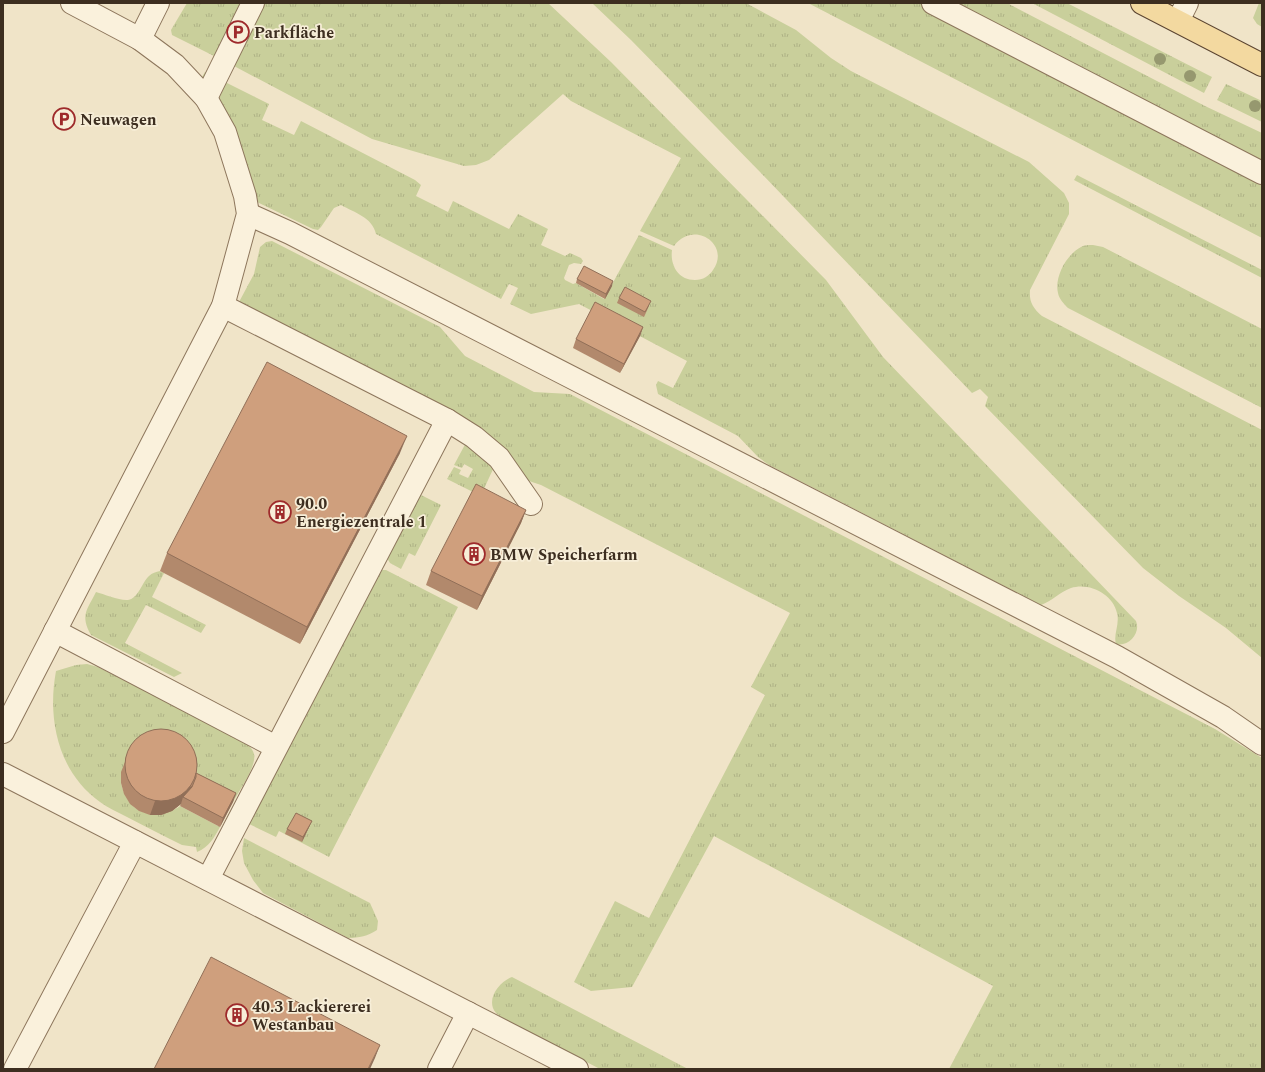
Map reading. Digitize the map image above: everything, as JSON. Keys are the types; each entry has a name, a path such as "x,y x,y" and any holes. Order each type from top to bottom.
{"main road":[{"path":"1142,3 1182,12 1262,65"}],"lane":[{"path":"3,732 223,306 248,214 245,196 225,132 206,98 176,65 147,16 72,3"},
{"path":"206,98 253,3"},
{"path":"933,3 1262,173"},
{"path":"248,214 290,232 1117,657 1223,717 1262,744"},
{"path":"223,306 447,420 474,437 499,458 531,504"},
{"path":"208,879 447,420"},
{"path":"55,631 276,747"},
{"path":"3,774 577,1069"},
{"path":"15,1069 134,842"},
{"path":"439,1069 468,1013"}],"green space":[{"path":"187,3 241,3 214,56 172,35 171,30"},
{"path":"264,3 548,3 611,62 826,280 883,357 1136,621 1137,630 1133,638 1125,643 1116,644 1115,637 1118,617 1115,606 1111,600 1099,591 1085,587 1071,588 1041,605 769,465 758,457 738,436 658,394 656,385 658,381 673,388 687,361 579,304 531,314 510,304 518,288 509,284 501,299 376,234 371,223 367,219 341,205 334,208 318,230 313,229 254,200 220,105 202,77 205,72 269,104 262,120 294,135 301,121 415,180 421,185 416,196 448,212 453,201 509,229 518,214 548,229 541,245 565,256 570,253 581,258 583,261 581,264 574,263 569,265 564,278 565,280 573,284 576,283 604,299 639,235 672,250 672,261 676,271 689,279 698,280 706,277 713,270 717,261 717,252 714,244 708,238 700,235 691,235 682,238 674,246 640,231 681,158 571,101 563,94 489,160 476,165 464,166 372,139 234,66"},
{"path":"592,3 746,3 796,30 831,58 851,71 1029,162 1064,193 1069,203 1069,214 1030,290 1031,301 1036,310 1042,316 1262,430 1262,658 1226,628 1179,596 1143,568 985,406 988,397 980,389 972,393 761,173 631,40"},
{"path":"808,3 1007,3 1205,106 1262,133 1262,238"},
{"path":"1032,3 1067,3 1212,77 1204,93"},
{"path":"1259,3 1262,3 1262,27 1257,24 1253,18"},
{"path":"1226,84 1262,101 1262,122 1217,100"},
{"path":"1077,175 1262,270 1262,278 1074,180"},
{"path":"272,241 440,327 465,356 534,392 570,394 1215,729 1262,758 1262,1069 949,1069 993,986 714,836 632,987 591,991 574,982 615,901 649,918 765,695 751,687 790,613 541,485 529,481 504,451 239,302 254,274 260,247 266,242"},
{"path":"1093,245 1103,247 1262,329 1262,408 1068,308 1063,303 1058,293 1057,287 1060,273 1067,260 1076,250 1084,246"},
{"path":"468,439 495,465 482,493 473,492 447,479 454,467 461,470 459,474 468,478 473,469 464,464 462,468 454,465"},
{"path":"419,494 441,505 415,556 409,553 401,569 390,563 387,558"},
{"path":"382,570 386,570 458,607 329,857 279,831 276,837 249,824"},
{"path":"160,571 164,573 152,597 206,625 201,633 146,605 125,643 182,673 174,677 91,635 85,617 96,592 125,600 132,599 138,593 149,576"},
{"path":"87,664 98,667 242,740 252,749 254,754 253,765 233,802 121,783 129,802 139,810 144,812 159,813 170,811 180,806 220,827 211,842 205,848 197,852 196,847 182,845 106,806 86,790 74,776 65,760 55,726 53,708 56,671 76,665"},
{"path":"244,838 370,903 378,921 377,930 370,934 356,938 348,938 263,893 253,880 244,863 242,851"},
{"path":"512,977 688,1069 600,1069 503,1019 493,1008 493,997 498,987 507,979"}],"building":[{"path":"584,266 613,281 606,294 577,279"},
{"path":"625,287 651,301 645,312 619,298"},
{"path":"595,302 643,327 624,364 576,339"},
{"name":"90.0 Energiezentrale 1","path":"267,362 407,436 307,627 167,553"},
{"name":"BMW Speicherfarm","path":"476,484 526,510 482,596 431,571"},
{"path":"161,729 181,735 191,745 197,765 191,785 181,795 161,801 141,795 131,785 125,765 131,745 141,735"},
{"path":"196,773 236,793 223,818 183,797 192,787"},
{"path":"296,813 312,821 303,837 287,829"},
{"name":"40.3 Lackiererei Westanbau","path":"211,957 380,1045 368,1069 154,1069"}],"place":[{"name":"Parkfläche","path":"238,32"},
{"name":"Neuwagen","path":"64,119"},
{"name":"90.0 Energiezentrale 1","path":"280,512"},
{"name":"BMW Speicherfarm","path":"474,554"},
{"name":"40.3 Lackiererei Westanbau","path":"237,1015"}]}
